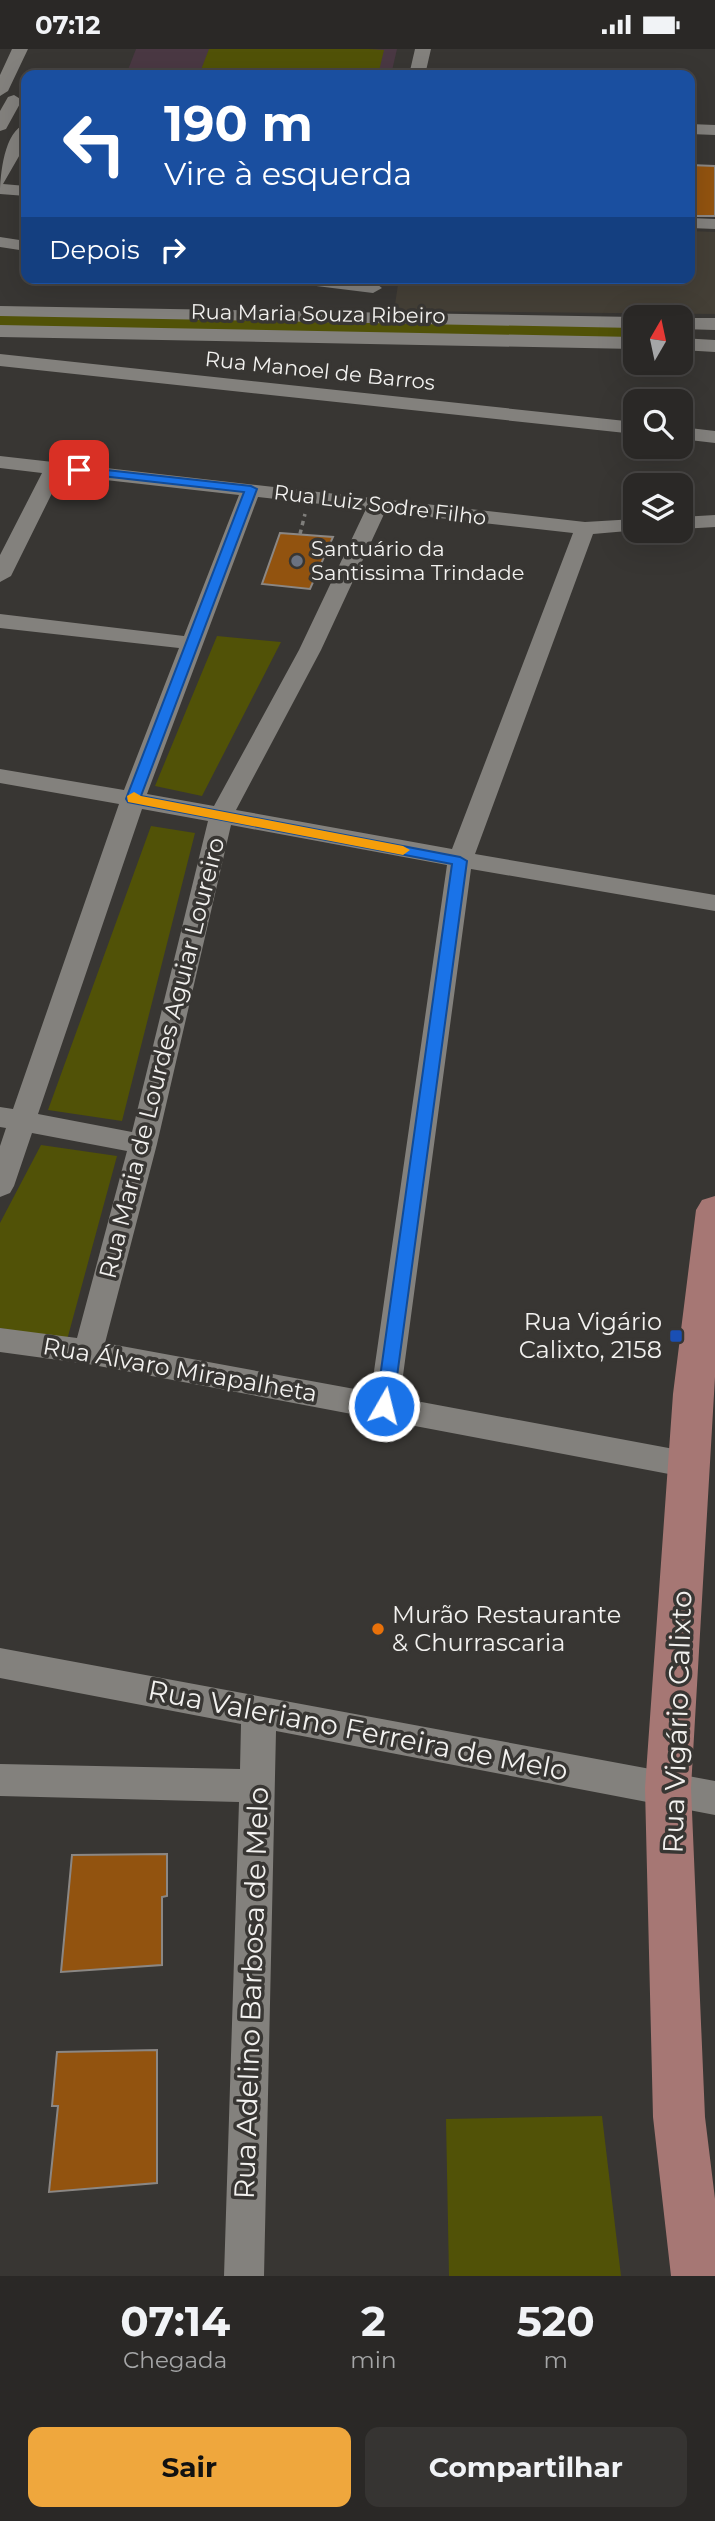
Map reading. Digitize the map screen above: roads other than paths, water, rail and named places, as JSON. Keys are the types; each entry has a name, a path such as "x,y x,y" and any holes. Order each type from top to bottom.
{"main road":[{"name":"Rua Vigário Calixto","path":"698,2276 679,2117 668,1788 690,1465 704,1396 715,1210"}],"street":[{"path":"6,107 20,49"},
{"path":"418,70 423,49"},
{"path":"695,129 715,130"},
{"path":"0,180 21,139"},
{"path":"695,144 715,145"},
{"path":"0,189 21,191"},
{"path":"695,223 715,224"},
{"path":"0,242 21,245"},
{"path":"373,318 375,284"},
{"name":"Rua Maria Souza Ribeiro","path":"0,311 623,323"},
{"path":"693,324 715,324"},
{"name":"Rua Maria Souza Ribeiro","path":"0,331 623,344"},
{"path":"693,345 715,346"},
{"name":"Rua Manoel de Barros","path":"0,360 623,427"},
{"path":"693,434 715,437"},
{"name":"Rua Luiz Sodre Filho","path":"0,463 585,528 623,526"},
{"path":"0,576 54,468"},
{"path":"0,1186 11,1119 251,489"},
{"name":"Rua Maria de Lourdes Aguiar Loureiro","path":"88,1352 143,1144 222,814 310,650 378,505"},
{"path":"693,522 715,521"},
{"path":"384,1406 460,861 585,528"},
{"path":"0,621 192,643"},
{"path":"0,776 222,814 460,861 715,903"},
{"path":"11,1119 143,1144"},
{"name":"Rua Álvaro Mirapalheta","path":"0,1341 88,1352 690,1465"},
{"name":"Rua Valeriano Ferreira de Melo","path":"0,1663 715,1798"},
{"name":"Rua Adelino Barbosa de Melo","path":"244,2276 259,1711"},
{"path":"0,1780 257,1786"}],"place":[{"name":"Santuário da Santissima Trindade","path":"297,561"},
{"name":"Rua Vigário Calixto, 2158","path":"676,1336"},
{"name":"Murão Restaurante & Churrascaria","path":"378,1629"}]}
